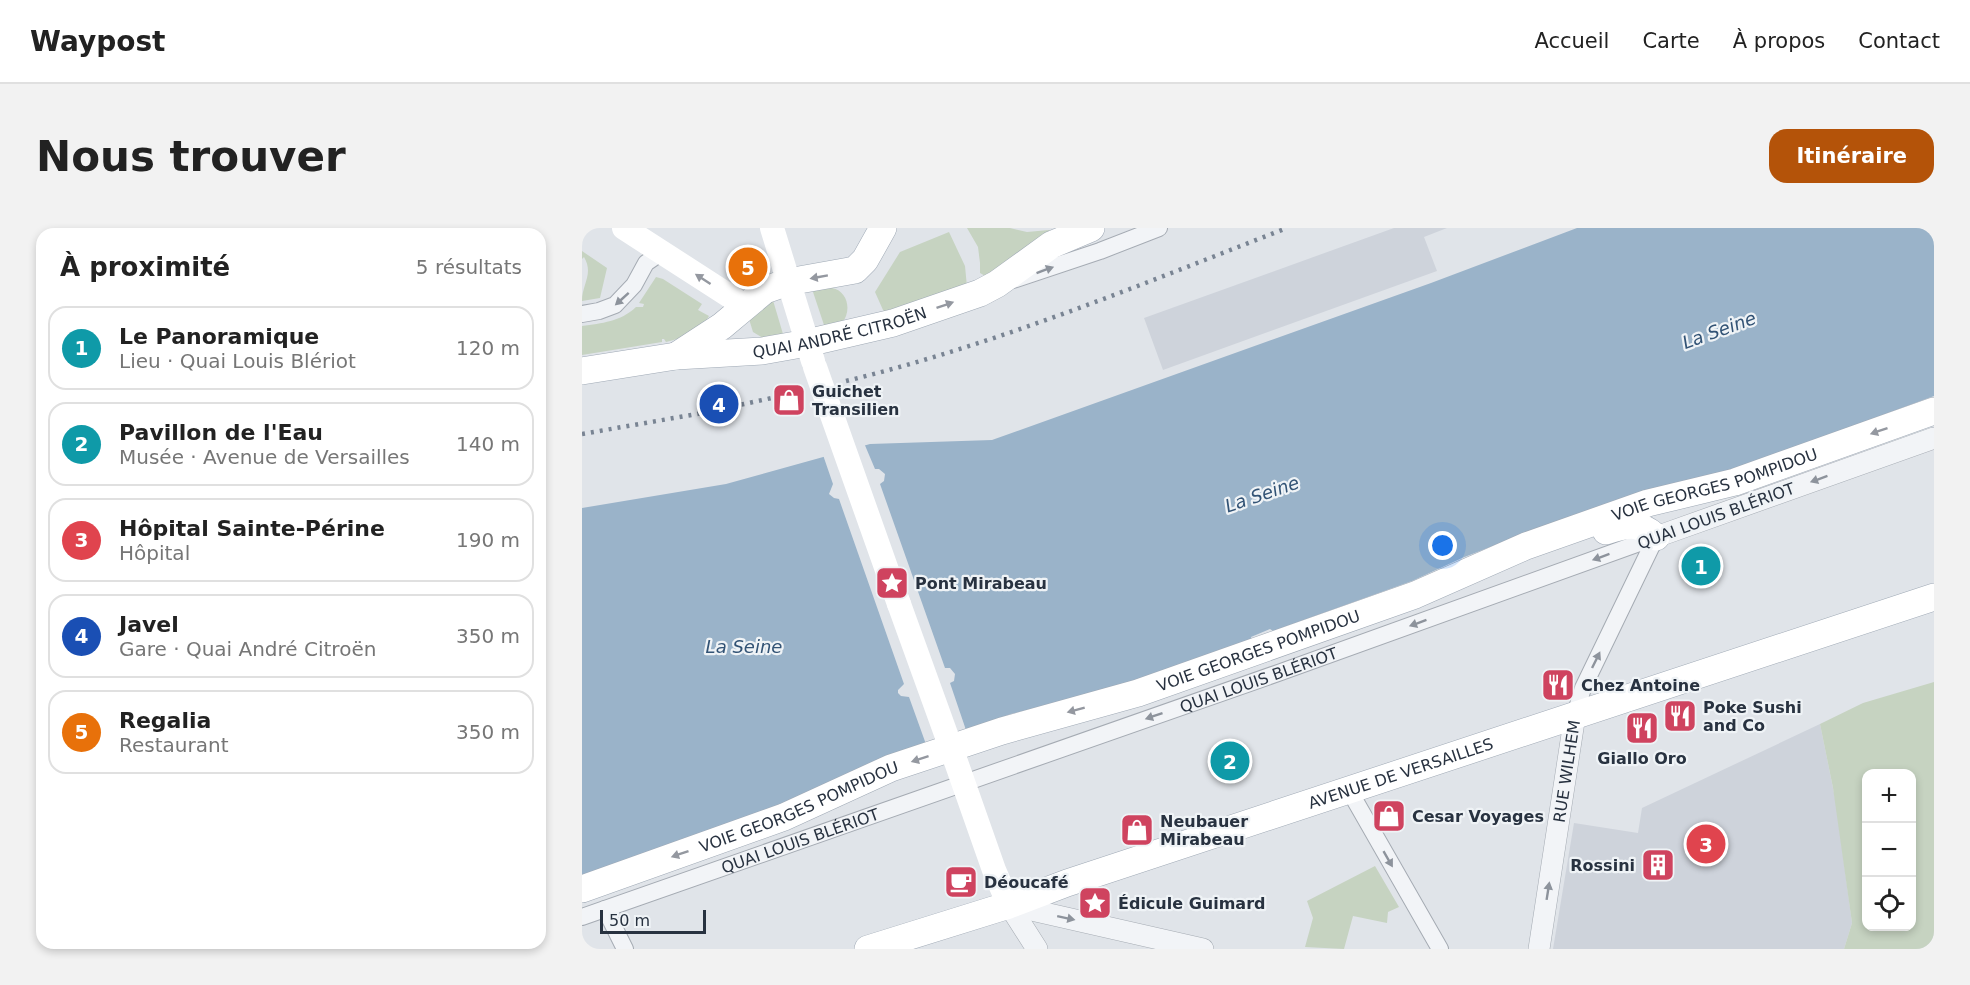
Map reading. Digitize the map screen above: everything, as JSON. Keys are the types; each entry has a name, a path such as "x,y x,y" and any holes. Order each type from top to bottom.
{"main road":[{"path":"772,228 811,355 1009,905"},
{"name":"QUAI ANDRÉ CITROËN","path":"676,356 722,326 765,290 788,282 855,270 862,263 883,228"},
{"name":"QUAI ANDRÉ CITROËN","path":"582,371 676,356 762,351 811,355 980,293 997,285 1051,245 1091,228"},
{"path":"635,231 654,257 745,306 743,317 748,338 762,351"},
{"name":"VOIE GEORGES POMPIDOU","path":"582,888 784,817 891,768 1002,731 1138,693 1415,595 1526,546 1648,503 1735,482 1934,411"},
{"path":"1448,580 1492,571 1634,524 1646,528 1656,537"},
{"name":"AVENUE DE VERSAILLES","path":"868,949 1009,905 1058,886 1934,597"}],"street":[{"name":"QUAI ANDRÉ CITROËN","path":"997,285 1031,276 1159,228"},
{"path":"582,314 607,309 621,300 654,257"},
{"name":"QUAI LOUIS BLÉRIOT","path":"582,917 964,784 1934,438"},
{"name":"RUE WILHEM","path":"1539,949 1575,715 1583,688 1656,537"},
{"path":"1349,790 1440,949"},
{"path":"1009,905 1037,949"},
{"path":"1009,905 1203,949"},
{"path":"605,909 625,949"}],"shaded area":[{"path":"1394,228 1447,228 1424,237 1437,271 1163,370 1144,318"},
{"path":"1820,724 1836,803 1852,923 1844,949 1553,949 1574,823 1638,833 1642,808"}],"green space":[{"path":"967,228 1010,228 1027,232 1049,230 1050,235 987,277 980,273 978,247"},
{"path":"949,232 965,266 967,287 889,315 883,310 875,292 900,252"},
{"path":"582,251 607,268 600,298 582,301 588,269 584,257 582,259"},
{"path":"656,277 663,279 702,304 698,310 709,316 705,322 690,334 666,342 662,339 662,342 582,355 582,326 610,321 624,316 636,307 643,307 644,304 639,303"},
{"path":"832,288 845,297 847,313 842,323 825,328 813,292"},
{"path":"772,297 783,334 763,338 753,332 749,319"},
{"path":"1934,682 1934,949 1844,949 1852,923 1833,788 1820,724 1863,703"},
{"path":"1375,866 1399,907 1388,912 1387,923 1353,916 1344,949 1305,947 1313,918 1307,901"}],"water":[{"name":"La Seine","path":"1577,228 1934,228 1934,396 1739,468 1518,536 1412,581 1273,631 1270,629 1251,637 1252,640 1097,693 1011,714 905,752 810,795 582,876 582,508 726,484 870,444 992,440 1431,283"}],"pier":[{"name":"Pont Mirabeau","path":"864,443 875,469 885,474 884,481 880,484 945,668 950,668 955,674 954,681 950,683 967,733 927,747 909,697 898,693 904,684 839,499 829,494 833,484 823,455"}],"railway":[{"path":"846,381 959,349 1069,312 1287,228"},
{"path":"582,434 772,398"}],"place":[{"name":"Regalia","path":"748,267"},
{"name":"Guichet Transilien","path":"789,400"},
{"name":"Javel","path":"719,404"},
{"name":"Le Panoramique","path":"1701,566"},
{"name":"Pont Mirabeau","path":"892,583"},
{"name":"Chez Antoine","path":"1558,685"},
{"name":"Poke Sushi and Co","path":"1680,716"},
{"name":"Giallo Oro","path":"1642,728"},
{"name":"Pavillon de l'Eau","path":"1230,761"},
{"name":"Cesar Voyages","path":"1389,816"},
{"name":"Neubauer Mirabeau","path":"1137,830"},
{"name":"Hôpital Sainte-Périne","path":"1706,844"},
{"name":"Rossini","path":"1658,865"},
{"name":"Déoucafé","path":"961,882"},
{"name":"Édicule Guimard","path":"1095,903"}]}
